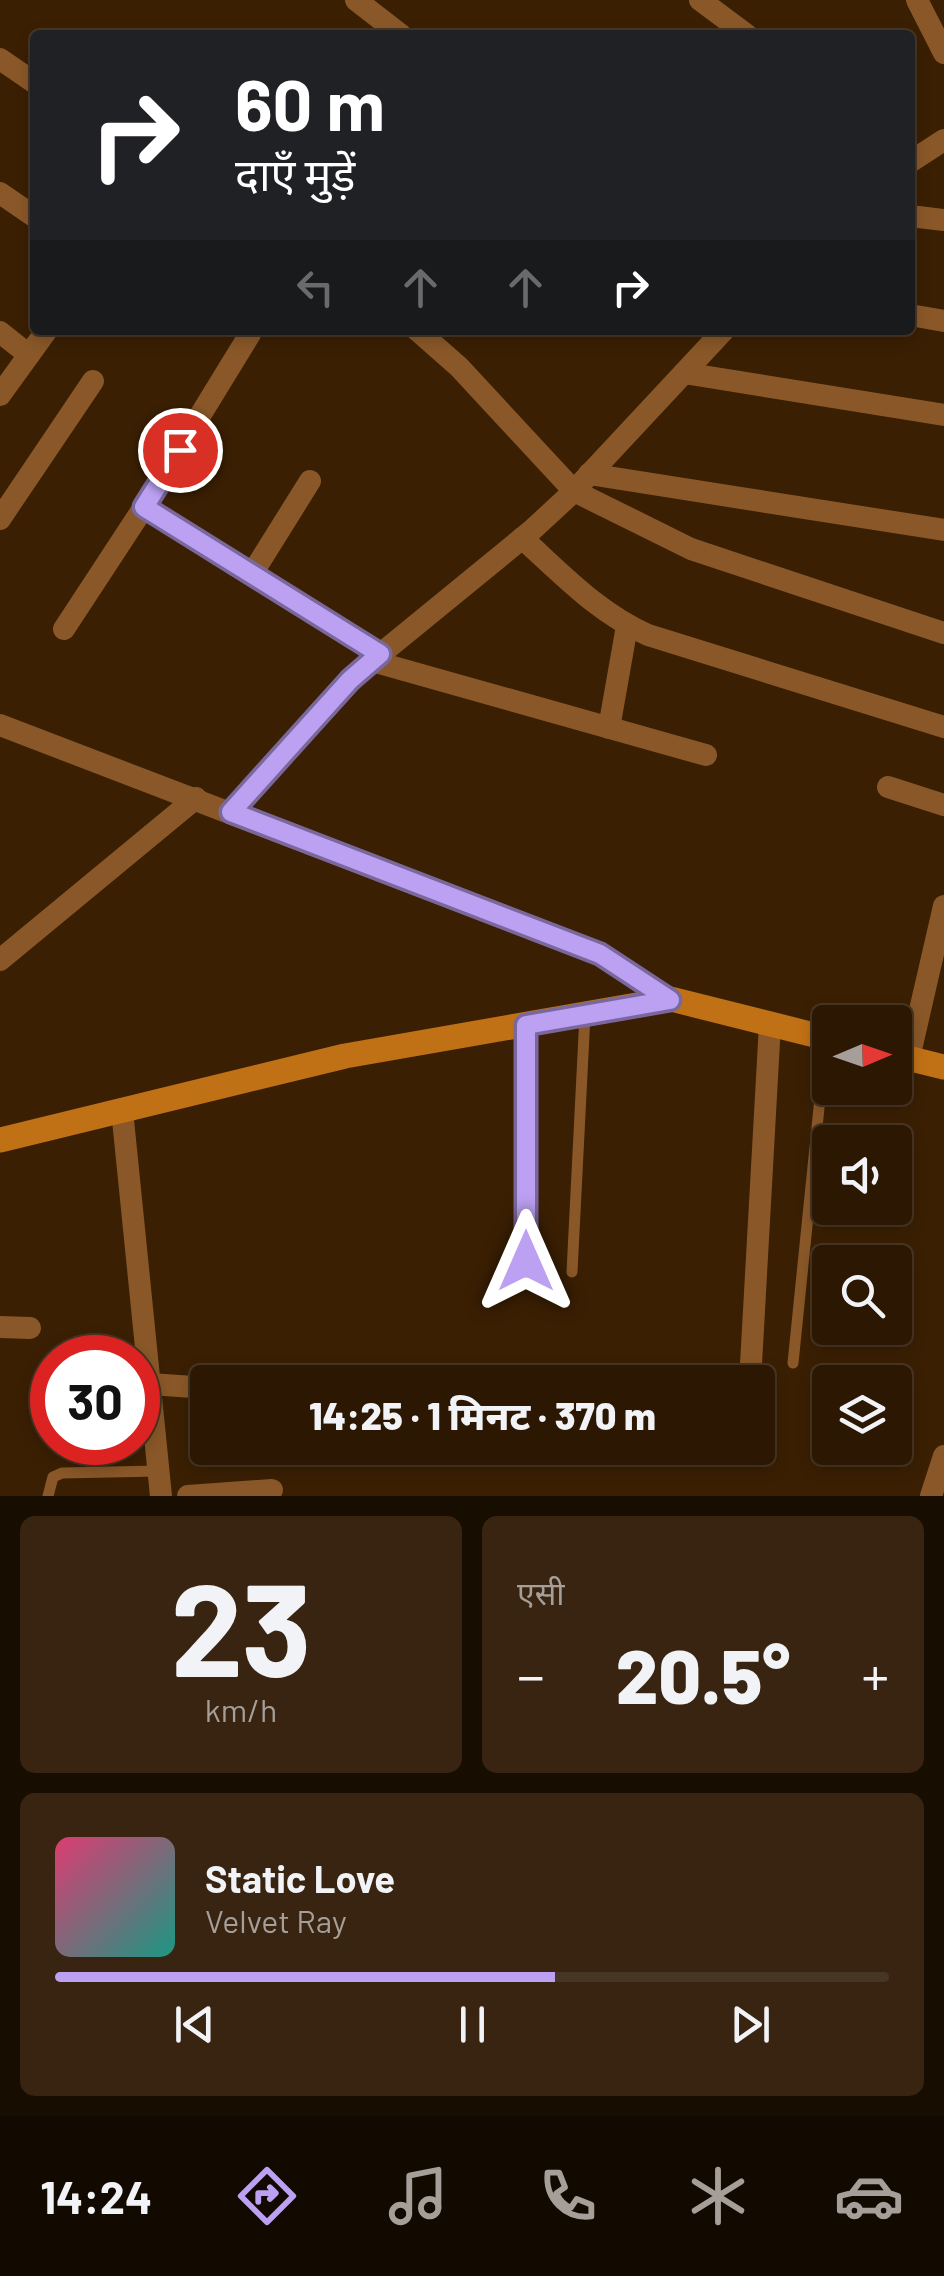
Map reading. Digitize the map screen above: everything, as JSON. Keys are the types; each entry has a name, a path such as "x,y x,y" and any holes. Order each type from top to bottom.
{"street":[{"path":"356,0 395,30"},
{"path":"700,0 741,30"},
{"path":"917,0 944,52"},
{"path":"0,59 30,80"},
{"path":"915,157 944,140"},
{"path":"0,193 30,214"},
{"path":"915,217 944,220"},
{"path":"915,316 944,321"},
{"path":"0,332 29,355"},
{"path":"0,396 43,335"},
{"path":"64,629 249,335"},
{"path":"423,335 581,482 690,548 944,633"},
{"path":"231,812 350,680 522,538 581,482 719,335"},
{"path":"684,373 944,416"},
{"path":"0,519 93,381"},
{"path":"252,574 310,481"},
{"path":"581,482 944,530"},
{"path":"144,507 376,658 706,755"},
{"path":"522,538 600,609 648,636 944,727"},
{"path":"610,728 627,626"},
{"path":"0,725 600,954 670,1000 812,1034"},
{"path":"888,787 944,805"},
{"path":"0,960 196,798"},
{"path":"912,1026 939,946 944,906"},
{"path":"0,1140 345,1056 670,1000"},
{"path":"751,1365 770,1024"},
{"path":"526,1025 526,1261"},
{"path":"912,1059 944,1067"},
{"path":"122,1110 145,1335"},
{"path":"0,1327 30,1328"},
{"path":"160,1385 190,1387"},
{"path":"931,1496 944,1456"},
{"path":"157,1465 161,1496"},
{"path":"188,1496 272,1490"}],"lane":[{"path":"572,1272 585,1014"},
{"path":"793,1364 821,1105"},
{"path":"48,1496 53,1476 62,1473 158,1471"}],"route":[{"path":"180,450 144,507 380,654 350,680 231,812 600,954 670,1000 526,1025 526,1261"}]}
